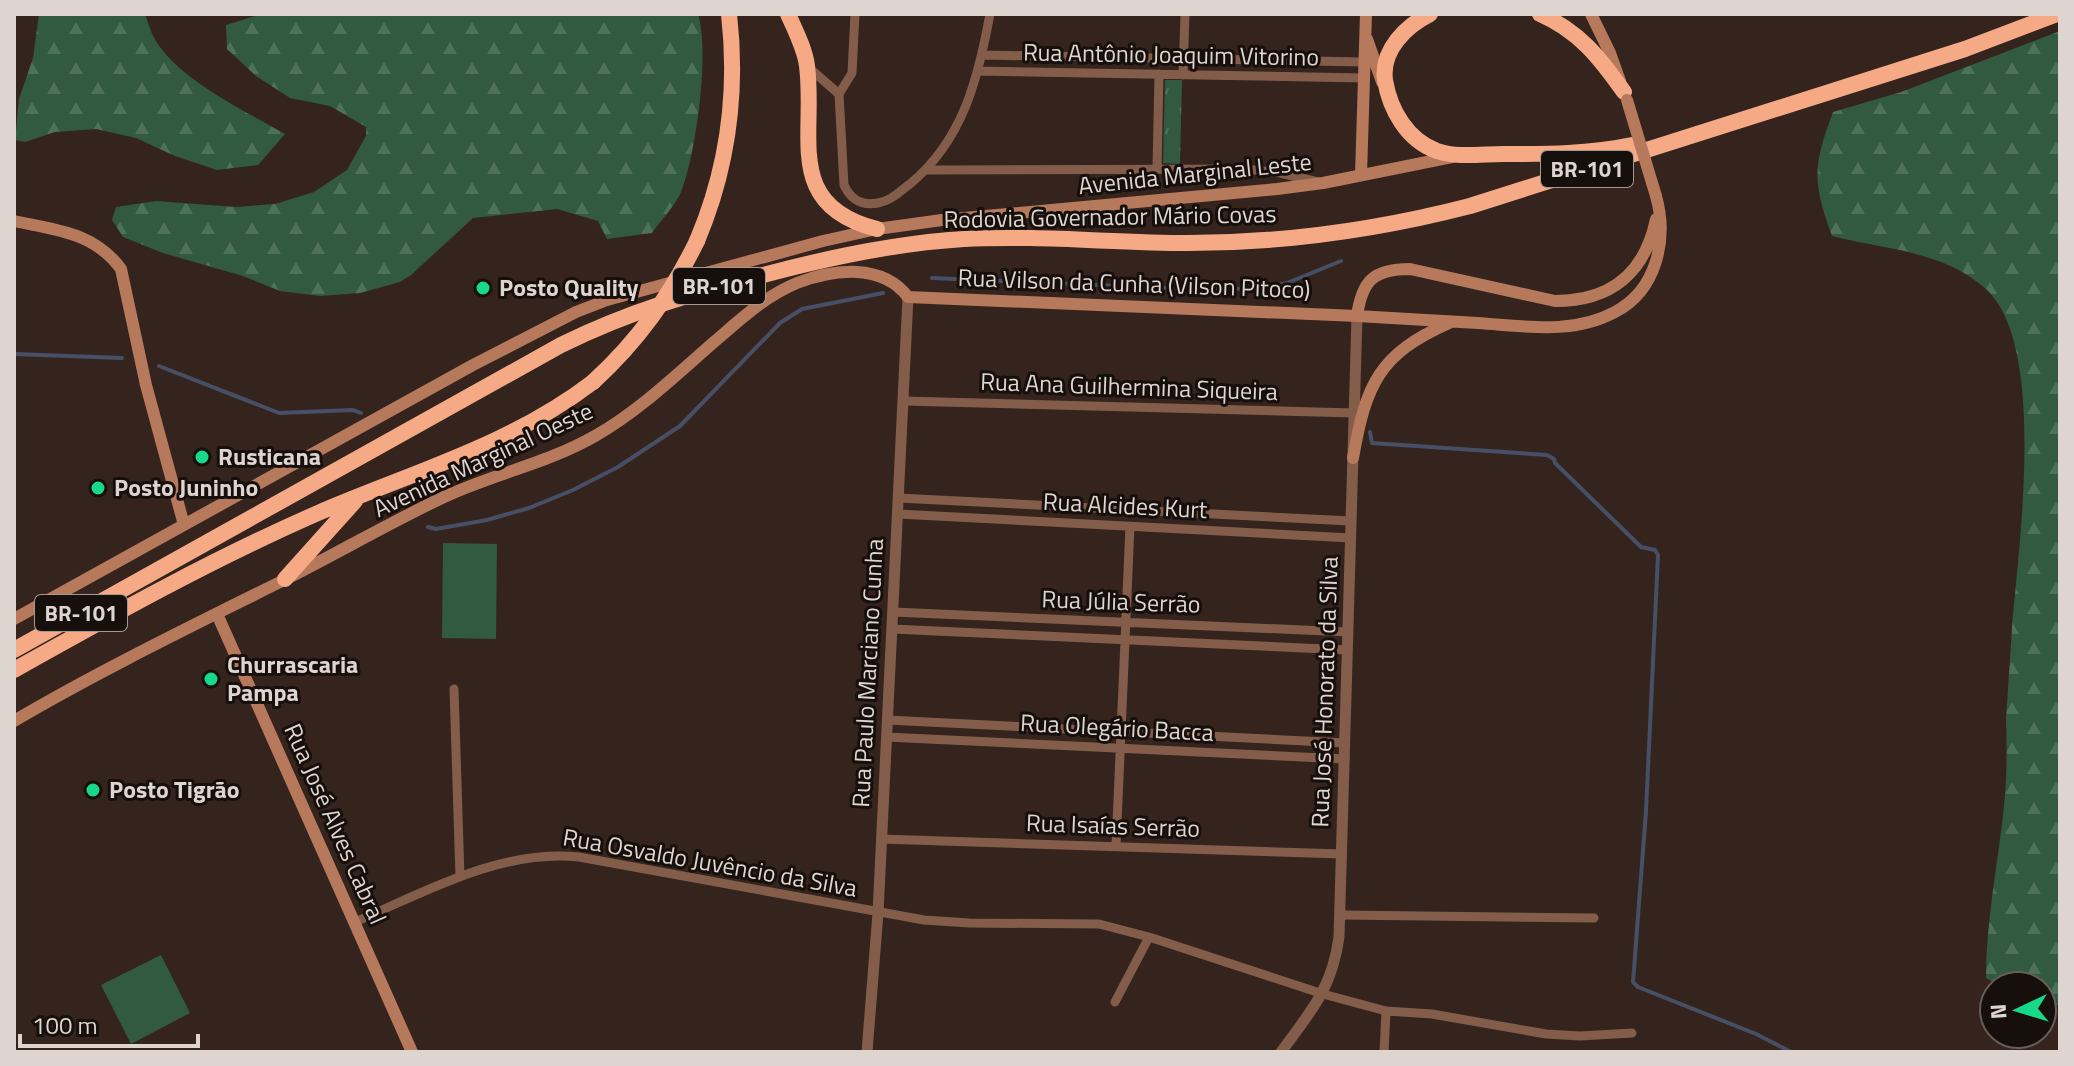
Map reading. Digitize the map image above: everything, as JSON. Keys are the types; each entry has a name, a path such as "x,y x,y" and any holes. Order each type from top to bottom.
{"highway":[{"name":"BR-101","path":"14,670 169,584 361,494 515,433 549,414 593,382 646,327 674,287 697,241 719,180 730,122 733,59 729,14"},
{"path":"788,14 807,66 808,162 816,185 825,201 840,213 861,225 877,229"},
{"path":"1430,14 1403,33 1392,48 1385,75 1389,101 1399,120 1415,138 1435,150 1462,156 1587,153 1704,132"},
{"path":"1540,14 1582,38 1600,58 1625,96"},
{"name":"Rodovia Governador Mário Covas","path":"14,650 561,345 614,319 672,299 796,266 869,251 952,241 1001,239 1190,243 1270,240 1360,230 1470,206 1965,49 2057,14"},
{"path":"285,579 361,494"}],"main road":[{"path":"1361,175 1366,14"},
{"name":"Rua Vilson da Cunha (Vilson Pitoco)","path":"908,297 1357,316 1558,328 1595,321 1617,312 1635,297 1650,277 1659,253 1661,233 1657,200 1625,96 1610,53 1591,14"},
{"path":"1365,32 1389,101"},
{"name":"Avenida Marginal Leste","path":"14,619 473,365 576,312 667,282 877,229 942,220 1232,195 1323,183 1462,156"},
{"path":"1357,316 1363,289 1370,280 1395,269 1410,269 1555,301 1594,296 1611,289 1630,275 1642,257 1651,240 1657,200"},
{"path":"14,221 83,237 111,256 121,269 146,385 184,525"},
{"name":"Avenida Marginal Oeste","path":"14,721 176,633 442,498 595,436 659,390 749,312 781,290 802,281 867,271 885,276 900,285 908,297"},
{"path":"1353,458 1359,412 1392,356 1420,336 1453,322"},
{"name":"Rua José Alves Cabral","path":"217,614 412,1052"}],"street":[{"path":"855,14 852,73 839,94 843,173 849,194 858,203 887,201 926,170 955,131 978,71 990,14"},
{"path":"1183,75 1185,14"},
{"name":"Rua Antônio Joaquim Vitorino","path":"982,55 1364,62"},
{"path":"807,66 839,94"},
{"name":"Rua Antônio Joaquim Vitorino","path":"978,71 1364,78"},
{"path":"1157,169 1159,74"},
{"path":"926,170 1246,169 1323,183"},
{"name":"Rua Paulo Marciano Cunha","path":"867,1052 878,913 908,297"},
{"path":"1357,316 1355,390 1359,412"},
{"name":"Rua Ana Guilhermina Siqueira","path":"903,401 1359,412"},
{"name":"Rua José Honorato da Silva","path":"1281,1052 1323,994 1334,969 1341,915 1353,458"},
{"name":"Rua Alcides Kurt","path":"898,498 1351,521"},
{"path":"1116,846 1126,622 1125,526 1121,509"},
{"name":"Rua Alcides Kurt","path":"898,514 1351,538"},
{"name":"Rua Júlia Serrão","path":"893,612 1348,632"},
{"path":"1228,626 1228,644"},
{"name":"Rua Júlia Serrão","path":"892,629 1348,650"},
{"path":"454,689 460,877"},
{"name":"Rua Olegário Bacca","path":"887,720 1345,743"},
{"name":"Rua Olegário Bacca","path":"886,737 1345,759"},
{"name":"Rua Isaías Serrão","path":"881,839 1342,854"},
{"name":"Rua Osvaldo Juvêncio da Silva","path":"355,922 460,877 525,857 554,854 595,859 878,913 969,923 1099,924 1386,1011 1432,1014 1546,1034 1632,1033"},
{"path":"1341,915 1594,918"},
{"path":"1115,1002 1149,937"},
{"path":"1384,1052 1386,1011"}],"green space":[{"path":"39,14 145,14 154,38 179,67 213,93 285,134 258,165 217,170 175,156 136,138 96,129 55,132 25,142 15,140 19,99 33,58"},
{"path":"262,14 698,14 703,52 700,103 692,154 681,192 652,233 607,239 598,221 557,209 473,218 411,275 400,282 360,293 320,296 280,291 123,237 112,220 116,207 156,201 236,207 275,204 314,192 347,170 366,136 366,127 330,106 290,98 256,76 227,49 226,25"},
{"path":"2060,31 2060,1006 2058,970 1986,970 1990,913 2005,795 2006,719 2023,501 2023,400 2017,355 2005,317 1986,289 1951,266 1932,259 1832,236 1818,187 1819,160 1833,112 1901,92"},
{"path":"1165,80 1182,80 1180,164 1163,163"},
{"path":"443,543 497,544 496,639 442,638"},
{"path":"161,955 190,1013 131,1044 101,985"}],"waterway":[{"path":"932,278 1260,289 1287,283 1341,261"},
{"path":"428,527 436,529 487,520 529,508 618,467 680,426 780,323 802,309 883,293"},
{"path":"14,354 122,358"},
{"path":"159,366 279,413 353,410 361,413"},
{"path":"1370,432 1372,443 1547,455 1641,547 1655,550 1658,555 1646,811 1633,982 1638,987 1756,1034 1791,1052"}],"place":[{"name":"Posto Quality","path":"483,288"},
{"name":"Rusticana","path":"202,457"},
{"name":"Posto Juninho","path":"98,488"},
{"name":"Churrascaria Pampa","path":"211,679"},
{"name":"Posto Tigrão","path":"93,790"}]}
